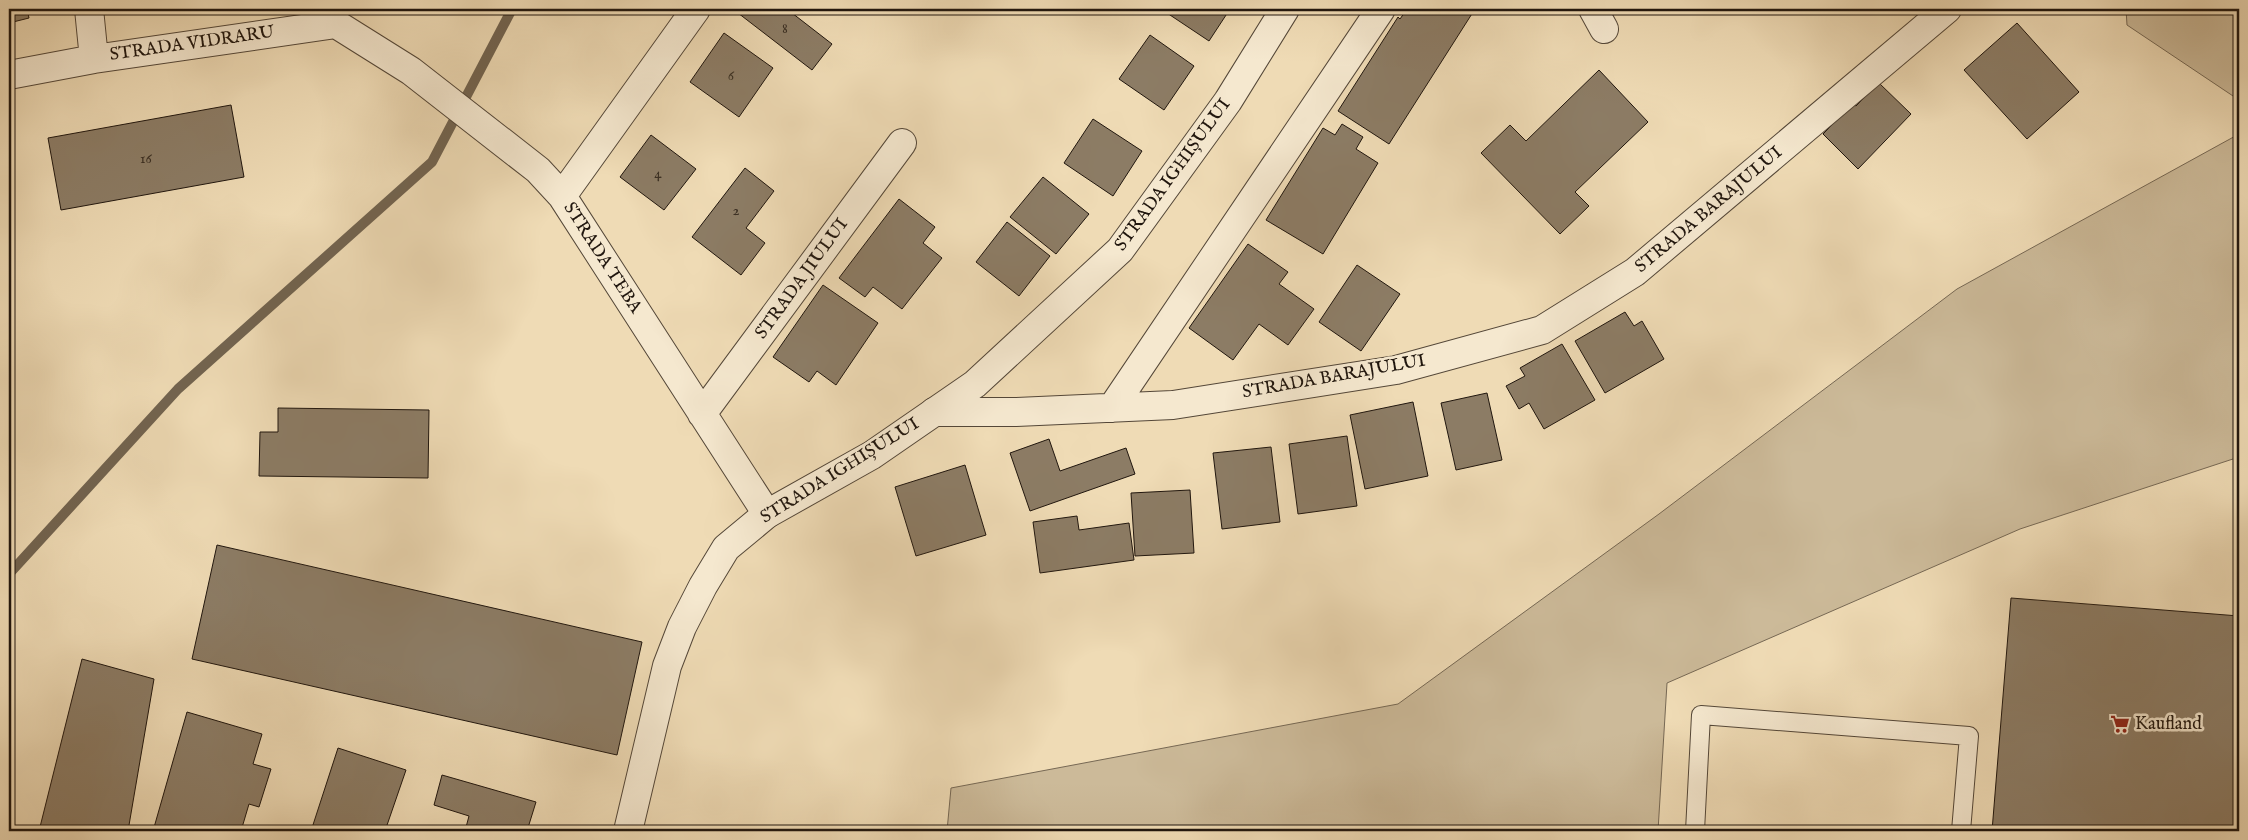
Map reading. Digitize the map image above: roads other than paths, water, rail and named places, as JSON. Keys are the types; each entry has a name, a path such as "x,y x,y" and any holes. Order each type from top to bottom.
{"street":[{"path":"89,9 94,59"},
{"name":"STRADA TEBA","path":"696,9 562,196 767,514"},
{"name":"STRADA IGHIȘULUI","path":"628,831 667,666 682,627 703,586 726,548 767,514 872,455 975,384 1120,250 1228,101 1285,9"},
{"path":"1112,408 1381,9"},
{"name":"STRADA BARAJULUI","path":"934,412 1016,412 1173,404 1396,370 1542,330 1635,272 1947,9"},
{"name":"STRADA VIDRARU","path":"9,75 326,16 411,71 538,170 562,196"},
{"name":"STRADA JIULUI","path":"702,414 902,144"}],"lane":[{"path":"1695,831 1701,715 1969,736 1961,831"}],"waterway":[{"path":"9,574 178,389 432,162 512,9"}],"place":[{"name":"Kaufland","path":"2120,724"}]}
